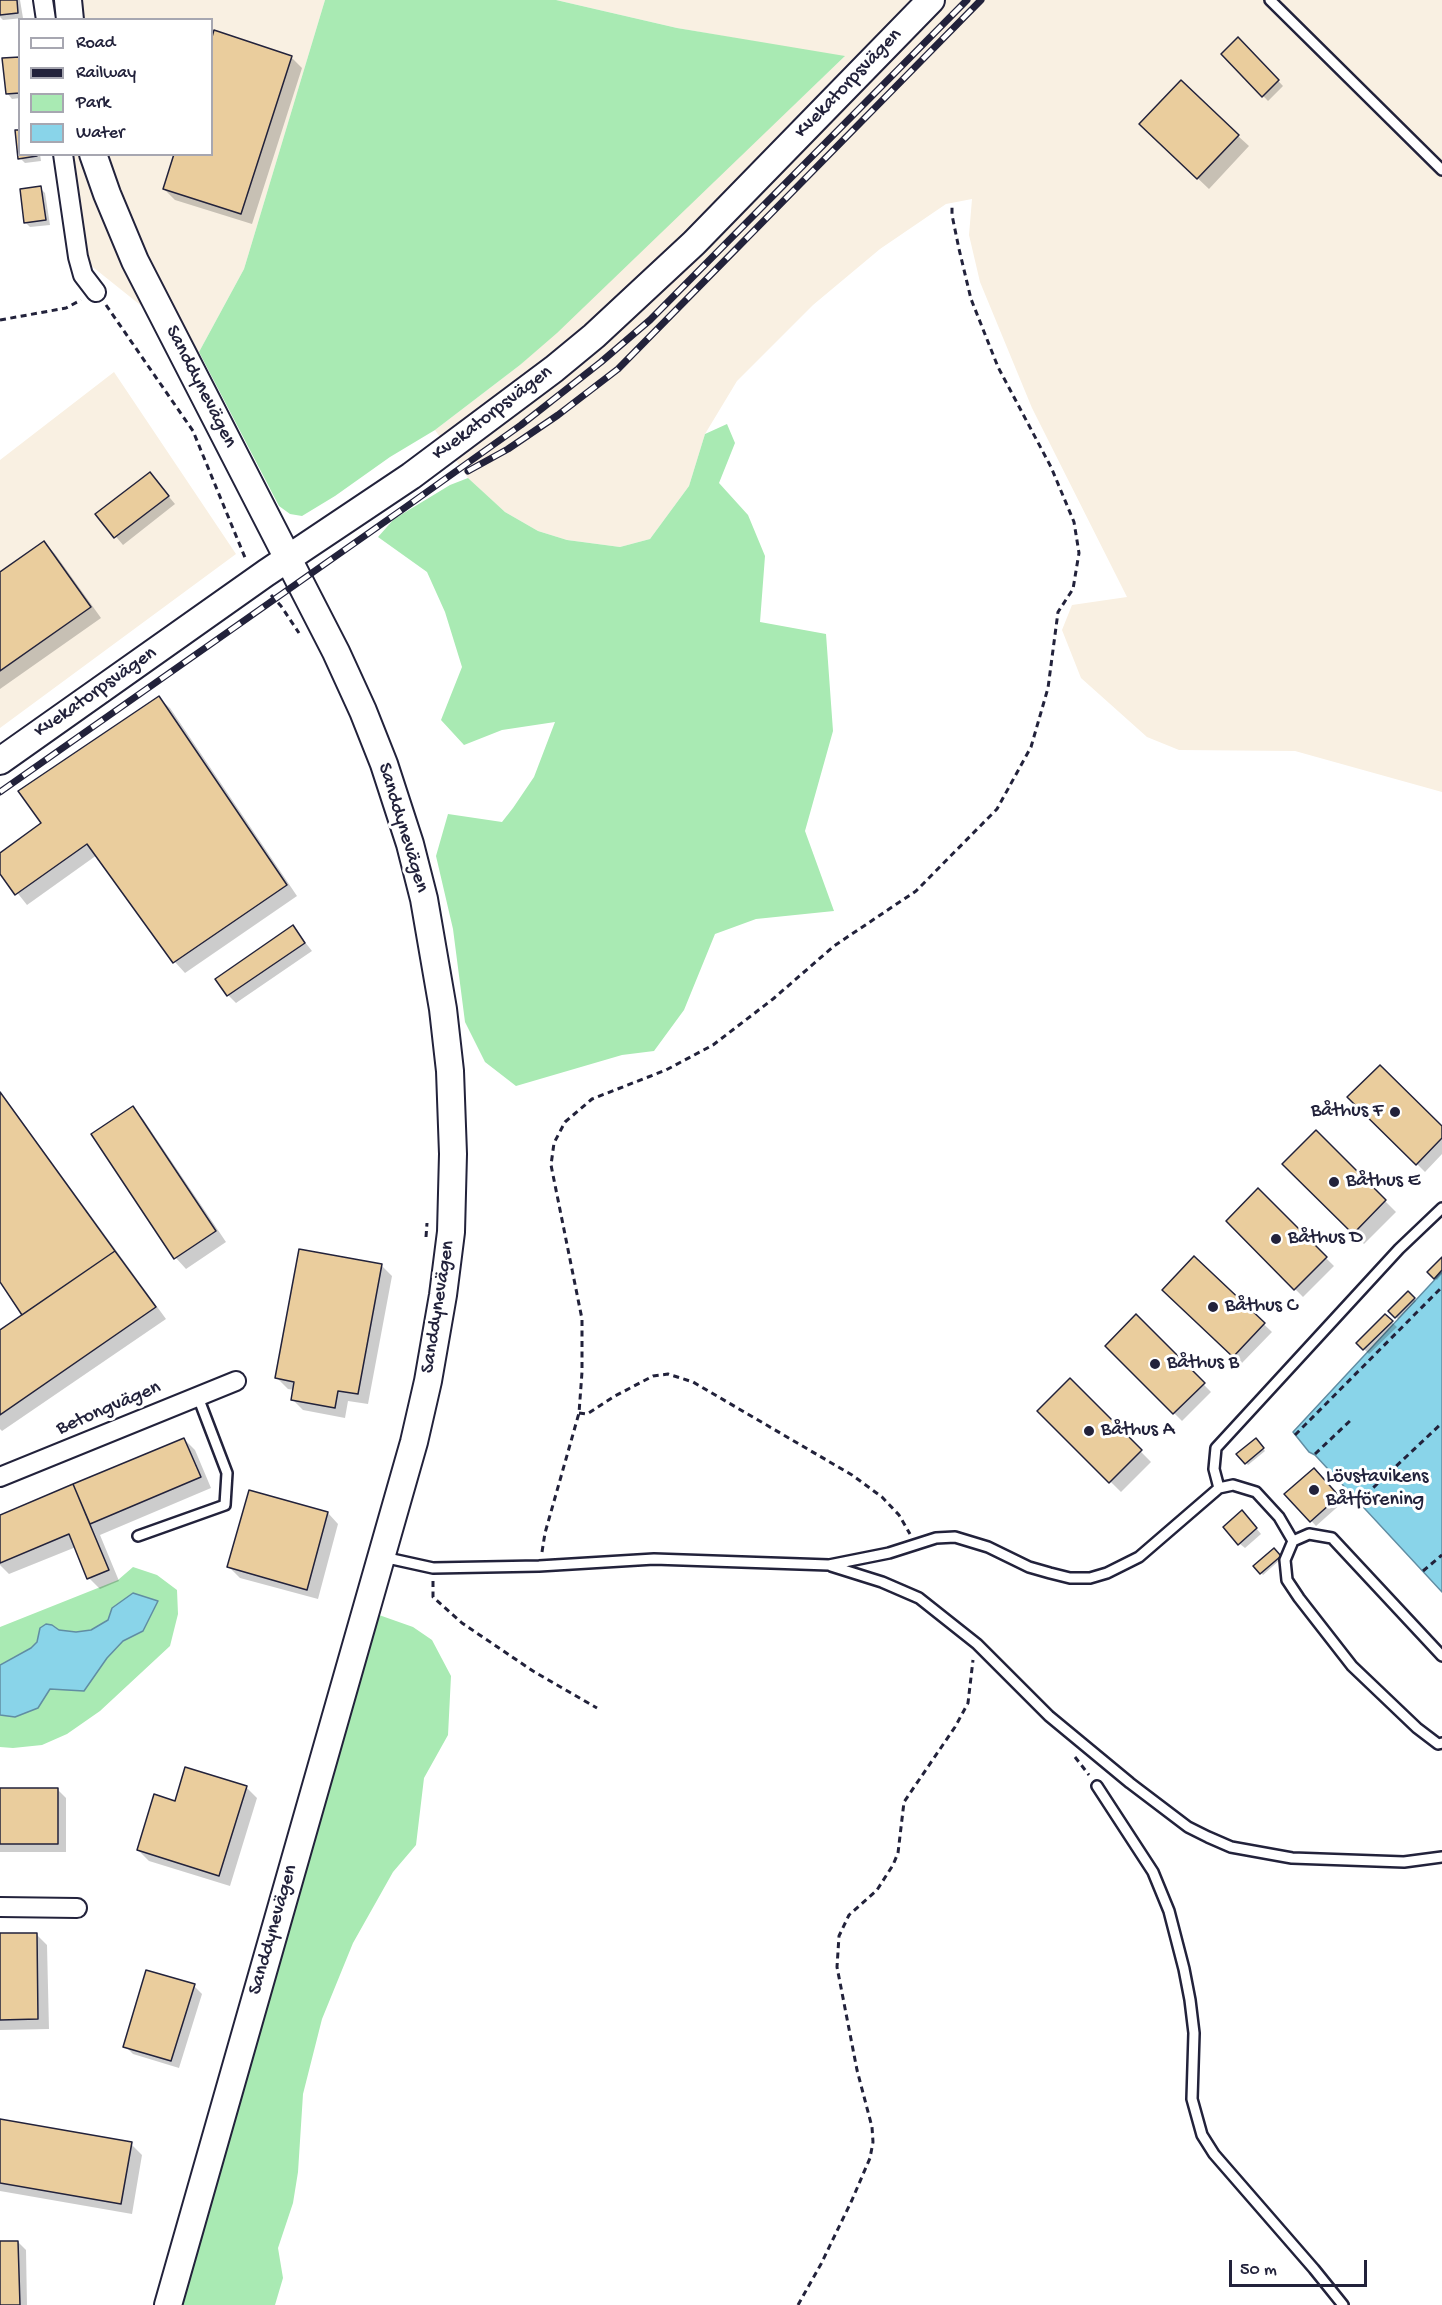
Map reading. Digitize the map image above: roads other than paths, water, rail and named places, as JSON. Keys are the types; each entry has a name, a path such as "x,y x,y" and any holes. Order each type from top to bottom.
{"street":[{"path":"43,0 46,18"},
{"path":"68,0 70,18"},
{"name":"Kvekatorpsvägen","path":"0,761 259,578 411,476 594,336 694,243 932,0"},
{"path":"63,156 78,257 84,275 96,292"},
{"name":"Sanddynevägen","path":"94,156 106,194 135,261 288,558 363,711 384,764 424,899 432,944 450,1071 453,1154 451,1209 443,1294 428,1381 414,1442 168,2305"},
{"name":"Betongvägen","path":"0,1477 236,1381"},
{"path":"0,1906 77,1908"}],"lane":[{"path":"1270,0 1442,170"},
{"path":"1219,1488 1214,1469 1216,1448 1399,1249 1442,1208"},
{"path":"138,1536 225,1505 227,1473 198,1397"},
{"path":"381,1556 433,1568 540,1566 654,1559 829,1565 889,1553 936,1538 955,1537 988,1547 1029,1567 1070,1578 1090,1578 1107,1573 1139,1557 1219,1488 1233,1485 1256,1492 1279,1517 1293,1541"},
{"path":"1442,1656 1332,1538 1309,1534 1293,1541 1285,1560 1287,1580 1299,1598 1352,1666 1417,1728 1438,1744 1442,1743"},
{"path":"829,1565 882,1582 919,1598 977,1644 1049,1716 1130,1783 1188,1827 1231,1847 1292,1858 1404,1862 1442,1857"},
{"path":"1097,1786 1153,1872 1169,1911 1190,2000 1194,2033 1192,2099 1202,2135 1214,2154 1343,2305"}],"water":[{"path":"1442,1272 1442,1592 1315,1455 1309,1452 1293,1432"},
{"path":"133,1593 158,1601 143,1631 123,1641 107,1658 84,1691 50,1689 38,1708 15,1717 0,1715 0,1665 31,1648 37,1642 40,1628 46,1624 59,1630 76,1632 91,1630 108,1620 112,1608"}],"railway":[{"path":"0,792 521,425 601,362 650,320 967,0"},
{"path":"468,471 508,449 558,415 618,369 981,0"}],"place":[{"name":"Båthus F","path":"1395,1112"},
{"name":"Båthus E","path":"1334,1182"},
{"name":"Båthus D","path":"1276,1239"},
{"name":"Båthus C","path":"1213,1307"},
{"name":"Båthus B","path":"1155,1364"},
{"name":"Båthus A","path":"1089,1431"},
{"name":"Lövstavikens Båtförening","path":"1314,1490"}]}
